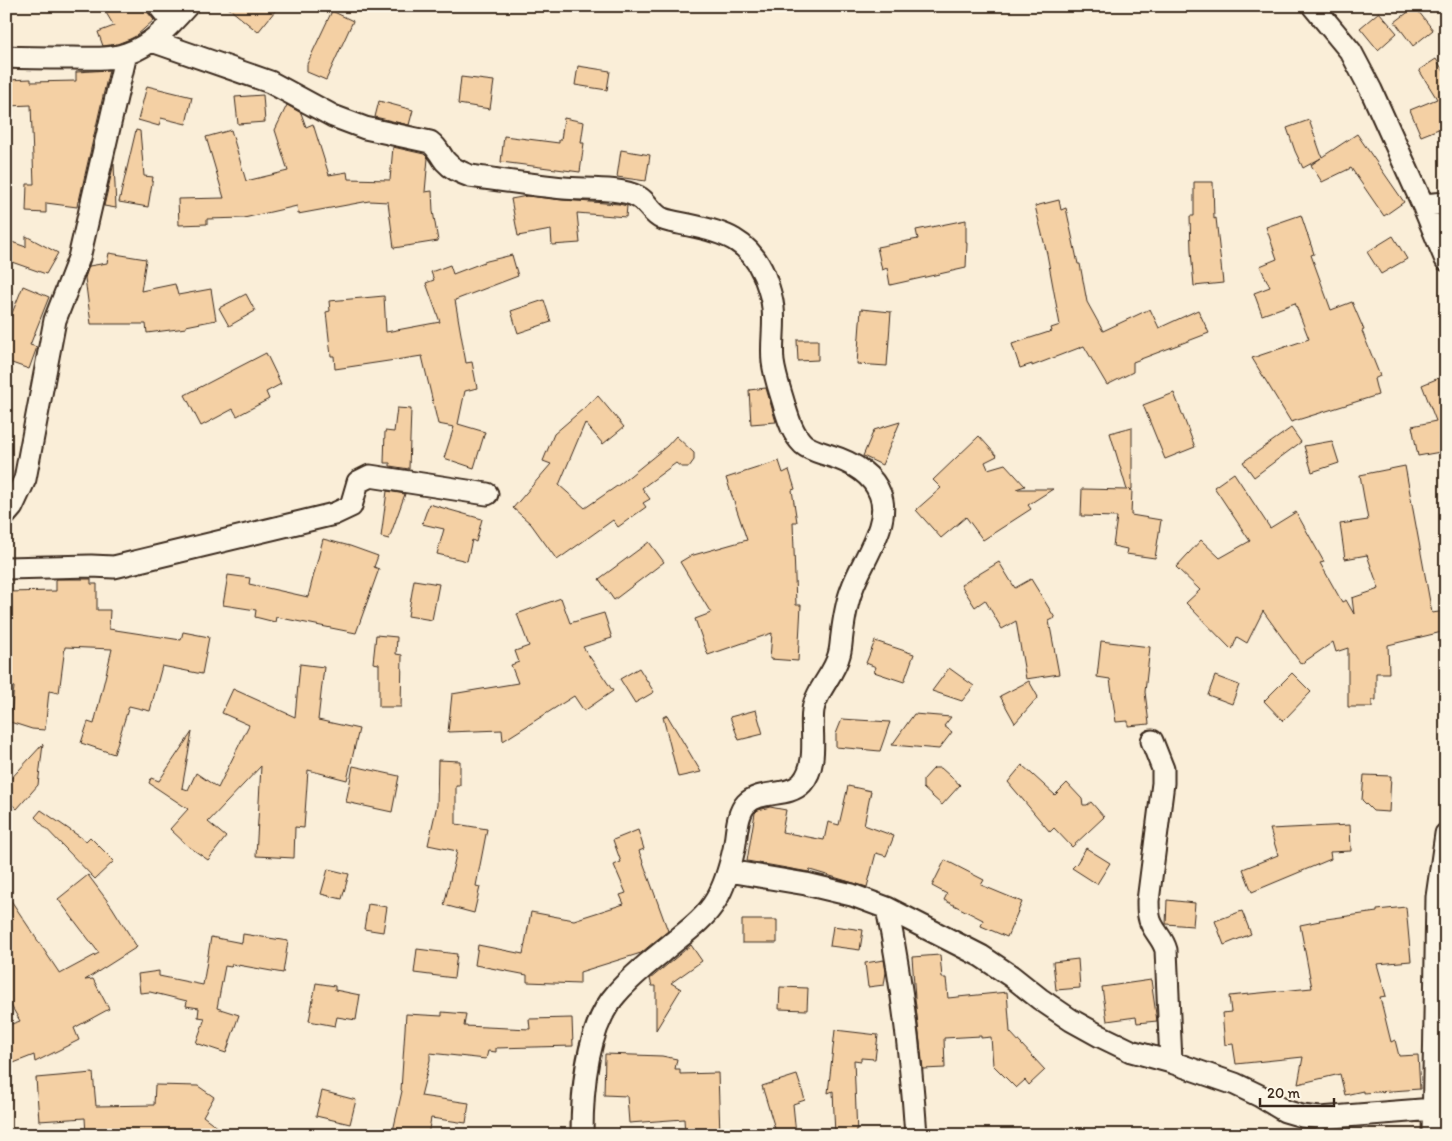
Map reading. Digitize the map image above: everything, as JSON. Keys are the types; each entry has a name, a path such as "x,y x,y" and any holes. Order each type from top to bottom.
{"street":[{"path":"6,57 102,58 126,54 152,41 166,14 187,6"},
{"path":"1313,6 1351,52 1371,90 1446,260"},
{"path":"152,41 270,82 333,116 365,128 430,142 437,147 450,166 458,172 470,176 564,188 621,192 638,197 659,218 710,229 738,241 751,252 762,270 769,289 774,309 773,361 790,424 805,446 843,459 860,468 872,480 881,494 883,511 880,528 854,582 844,615 840,653 834,669 813,708 814,749 808,772 802,783 794,789 754,798 744,805 739,819 729,871 715,902 702,918 628,982 604,1010 593,1038 586,1068 582,1102 582,1135"},
{"path":"6,514 12,507 25,479 55,320 79,258 126,54"},
{"path":"1423,205 1446,203"},
{"path":"6,568 114,567 334,514 351,506 358,482 370,476 487,494"},
{"path":"1152,740 1163,769 1163,783 1148,914 1151,924 1164,941 1166,950 1171,1062"},
{"path":"1433,1135 1441,1050 1438,897 1446,834"},
{"path":"729,871 806,884 843,893 887,908 981,956 1071,1020 1100,1036 1131,1051 1171,1062 1235,1084 1285,1111 1302,1116 1320,1118 1434,1109"},
{"path":"887,908 894,944 913,1083 916,1135"}],"building":[{"path":"102,6 142,6 154,20 136,36 117,44 103,46 98,32 114,26"},
{"path":"226,6 279,6 258,32"},
{"path":"1415,7 1433,30 1413,46 1395,22"},
{"path":"332,11 353,21 326,80 307,72 307,64"},
{"path":"1379,12 1397,33 1378,50 1360,28"},
{"path":"1436,59 1446,75 1446,126 1421,136 1410,110 1437,99 1419,70"},
{"path":"578,66 610,71 607,90 575,85"},
{"path":"109,70 77,207 46,203 46,213 26,212 27,184 34,184 31,105 9,106 8,80 31,79 31,82 76,81 76,72"},
{"path":"461,77 494,81 490,109 458,104"},
{"path":"147,86 192,97 186,124 161,118 159,126 138,120"},
{"path":"263,95 265,122 238,124 235,97"},
{"path":"379,101 413,110 409,125 375,117"},
{"path":"287,105 301,113 306,127 313,124 329,175 347,172 348,179 390,180 393,147 424,154 428,158 425,192 432,191 438,241 394,248 388,202 369,201 298,214 297,206 244,218 207,219 207,224 179,225 178,199 224,198 206,137 231,130 246,181 288,171 275,130"},
{"path":"564,118 584,122 581,143 584,143 580,172 501,162 504,136 559,143"},
{"path":"1309,120 1322,157 1357,134 1404,202 1384,216 1351,168 1322,182 1311,165 1321,158 1303,168 1287,128"},
{"path":"136,130 140,131 144,176 153,177 148,207 119,202"},
{"path":"621,150 650,155 646,181 617,177"},
{"path":"114,163 116,208 104,206"},
{"path":"1194,182 1213,182 1214,219 1216,218 1223,283 1194,286 1190,216 1194,216"},
{"path":"527,196 619,204 627,206 626,217 577,213 580,243 552,245 551,230 518,236 511,199"},
{"path":"1059,200 1061,210 1066,208 1087,302 1103,331 1150,309 1159,328 1198,310 1209,333 1133,362 1133,372 1107,385 1084,346 1032,366 1032,364 1020,368 1012,344 1052,331 1051,328 1060,325 1047,254 1035,206"},
{"path":"1301,215 1314,254 1311,255 1331,310 1352,302 1380,376 1374,379 1378,395 1291,422 1252,358 1309,339 1295,303 1262,315 1254,293 1270,287 1260,266 1277,259 1266,227"},
{"path":"966,220 966,268 890,285 887,268 882,270 877,247 918,239 916,230"},
{"path":"26,236 58,253 46,274 6,260 6,240 26,247"},
{"path":"1393,236 1407,259 1381,274 1367,252"},
{"path":"109,253 146,259 141,291 175,284 178,295 211,289 216,320 186,326 186,328 147,333 146,324 91,324 85,278 89,266 107,263"},
{"path":"512,255 518,276 455,300 466,363 472,362 477,388 465,391 458,424 485,432 474,468 444,458 454,427 438,424 422,356 335,369 334,356 331,356 326,312 330,311 329,301 384,296 386,332 440,322 426,283 434,280 431,272 450,265 453,274 487,261"},
{"path":"23,286 49,297 30,345 37,347 29,369 6,361 6,328"},
{"path":"246,294 255,311 229,326 219,308"},
{"path":"544,300 551,322 518,333 511,311"},
{"path":"861,309 891,312 887,366 857,364"},
{"path":"797,340 818,340 818,360 798,361"},
{"path":"266,353 281,384 266,392 269,399 237,416 233,409 201,426 185,395"},
{"path":"1446,375 1446,451 1418,456 1412,426 1436,421 1422,385"},
{"path":"766,388 776,422 751,424 749,390"},
{"path":"1174,393 1195,447 1165,459 1143,405"},
{"path":"598,396 624,427 603,444 585,423 559,485 585,508 620,484 667,446 676,436 694,453 694,460 689,467 681,467 676,463 642,488 650,499 643,503 646,507 618,527 613,520 557,560 531,524 513,508 551,464 543,461 554,434"},
{"path":"397,408 411,409 409,469 390,466 390,463 384,463 385,431 394,432"},
{"path":"900,422 882,465 863,456 874,430"},
{"path":"1132,427 1132,489 1129,490 1132,490 1131,515 1161,520 1155,558 1126,554 1127,549 1113,546 1117,517 1081,516 1082,489 1127,490 1110,433"},
{"path":"1291,428 1301,442 1254,477 1243,462"},
{"path":"979,436 997,456 985,462 988,469 1005,464 1025,486 1016,489 1053,489 1028,505 1031,509 983,540 966,517 941,538 916,510 941,488 933,480"},
{"path":"1332,441 1339,463 1312,472 1304,446"},
{"path":"779,461 783,473 789,470 795,489 792,490 797,522 793,522 796,605 801,605 798,661 770,659 772,633 708,655 695,619 711,613 680,562 690,556 747,540 726,478"},
{"path":"1405,466 1432,613 1446,611 1446,631 1388,645 1389,673 1376,673 1376,700 1372,700 1372,707 1348,707 1348,648 1336,652 1333,642 1301,664 1263,611 1247,643 1237,637 1232,650 1186,603 1200,590 1176,567 1201,540 1220,558 1250,541 1214,487 1234,473 1270,528 1296,512 1324,562 1320,563 1342,602 1346,600 1354,614 1352,598 1379,589 1367,555 1345,559 1340,524 1368,520 1360,475"},
{"path":"387,491 405,494 389,539 381,537"},
{"path":"429,504 482,519 476,542 472,540 467,561 437,554 444,529 422,524"},
{"path":"323,539 378,556 374,567 379,569 356,633 276,617 275,622 255,617 256,610 223,605 228,575 250,578 249,584 308,597"},
{"path":"649,542 664,562 614,600 599,579"},
{"path":"999,562 1015,588 1031,579 1055,618 1049,621 1059,674 1026,679 1016,621 1002,629 985,600 975,607 961,585"},
{"path":"56,579 91,579 91,584 97,584 97,610 110,610 109,629 181,640 183,632 209,637 202,674 162,666 150,711 129,706 114,754 81,743 88,722 94,724 112,649 65,647 59,693 49,691 45,730 32,729 10,722 14,687 6,686 6,654 8,654 6,592 56,591"},
{"path":"414,580 439,584 432,620 408,616"},
{"path":"561,598 570,623 604,613 612,638 583,647 613,691 584,711 574,696 503,741 502,730 448,732 452,694 518,683 511,665 519,662 515,651 529,646 517,614"},
{"path":"376,635 397,637 396,654 402,655 401,707 379,707 379,664 373,663"},
{"path":"875,641 914,654 904,682 874,672 876,667 866,663"},
{"path":"1101,641 1150,647 1145,692 1149,724 1128,726 1128,721 1116,722 1110,679 1097,677"},
{"path":"300,664 324,667 318,720 359,729 347,780 308,770 304,828 295,827 294,858 256,856 261,766 208,822 226,837 208,860 188,846 170,829 188,809 149,783 151,778 159,781 192,732 182,788 188,790 196,773 218,788 249,725 222,713 233,689 295,717"},
{"path":"639,668 654,692 635,703 620,679"},
{"path":"949,668 974,686 962,701 932,691"},
{"path":"1292,673 1311,692 1283,721 1264,701"},
{"path":"1215,676 1239,685 1232,704 1208,695"},
{"path":"1029,681 1038,697 1015,723 1000,696"},
{"path":"756,710 763,734 739,740 730,717"},
{"path":"914,714 951,717 944,726 952,732 939,749 892,745"},
{"path":"667,715 701,772 678,777 663,717"},
{"path":"842,719 890,722 880,751 836,747 836,734"},
{"path":"43,744 38,785 17,809 6,799 6,784"},
{"path":"438,760 460,761 460,786 456,786 456,824 487,829 476,886 480,887 474,913 444,905 457,851 428,845 437,805"},
{"path":"1022,765 1055,795 1067,783 1082,799 1083,805 1091,802 1104,817 1072,847 1054,828 1050,832 1008,782"},
{"path":"353,766 399,776 392,812 346,802"},
{"path":"934,768 941,768 960,785 942,805 923,788 923,780"},
{"path":"1364,775 1391,776 1389,812 1373,811 1362,800"},
{"path":"848,786 871,791 864,825 894,836 886,856 876,853 867,887 810,870 809,872 747,861 755,813 758,810 770,807 786,810 782,832 824,840 828,822 839,825"},
{"path":"41,810 86,841 90,837 114,861 95,879 35,817"},
{"path":"1350,825 1351,851 1330,852 1331,859 1252,892 1243,869 1278,855 1270,829"},
{"path":"638,830 644,849 639,851 668,931 641,953 580,972 580,984 527,982 527,975 475,965 478,945 523,954 531,912 574,920 624,904 620,895 626,893 614,865 621,862 613,840"},
{"path":"1086,848 1110,863 1097,884 1072,868"},
{"path":"945,860 984,880 981,885 1022,902 1007,937 981,926 983,920 944,900 947,894 932,886"},
{"path":"328,869 349,874 342,899 321,894"},
{"path":"88,875 112,907 137,947 85,980 93,979 109,1009 74,1028 79,1040 35,1062 34,1055 11,1064 6,1053 6,1026 20,1021 6,997 6,893 60,974 99,953 58,899"},
{"path":"1167,900 1195,903 1193,926 1166,924"},
{"path":"368,904 387,907 383,932 364,929"},
{"path":"1406,907 1411,961 1377,964 1386,996 1380,997 1391,1042 1395,1040 1399,1056 1418,1055 1420,1089 1363,1093 1363,1091 1345,1095 1340,1074 1298,1084 1303,1057 1236,1064 1233,1044 1225,1045 1222,1013 1231,1012 1229,996 1312,988 1300,925 1319,920 1377,912 1377,910"},
{"path":"1242,911 1251,934 1224,945 1215,921"},
{"path":"742,920 777,920 777,943 742,943"},
{"path":"833,926 863,930 860,950 830,946"},
{"path":"243,934 288,941 283,973 232,964 231,967 225,966 217,1008 239,1015 226,1053 196,1043 205,1018 198,1017 199,1008 186,1006 187,1001 150,992 140,993 138,974 159,971 159,976 203,985 211,937 242,943"},
{"path":"691,945 702,961 671,983 681,989 656,1030 656,986 652,986 650,979"},
{"path":"417,949 457,954 454,978 414,973"},
{"path":"940,955 942,978 946,978 948,998 1007,992 1010,1032 1045,1070 1029,1085 1025,1080 1016,1088 993,1065 991,1037 944,1038 945,1068 923,1069 912,957"},
{"path":"1078,959 1080,988 1056,990 1053,962"},
{"path":"884,960 886,972 884,985 868,987 865,963"},
{"path":"1151,980 1157,1021 1137,1023 1136,1017 1107,1021 1102,987"},
{"path":"316,983 335,986 335,990 360,995 356,1020 337,1017 335,1026 309,1021"},
{"path":"780,987 808,988 807,1010 779,1009"},
{"path":"442,1012 466,1014 464,1026 530,1029 529,1019 572,1018 573,1046 496,1048 496,1052 488,1051 486,1059 430,1053 421,1096 469,1103 466,1123 431,1118 428,1135 410,1135 393,1131 402,1091 406,1014 442,1016"},
{"path":"835,1030 878,1035 875,1059 861,1058 861,1061 854,1060 857,1135 835,1135 833,1091 828,1093"},
{"path":"605,1054 662,1056 677,1059 675,1069 680,1069 680,1074 718,1073 720,1135 685,1135 684,1119 629,1123 627,1096 604,1095"},
{"path":"93,1073 96,1106 154,1105 155,1085 198,1086 214,1097 203,1116 228,1135 86,1135 85,1118 39,1121 36,1078"},
{"path":"797,1075 805,1100 793,1104 796,1134 777,1135 762,1086"},
{"path":"322,1091 356,1100 350,1124 316,1116"}]}
